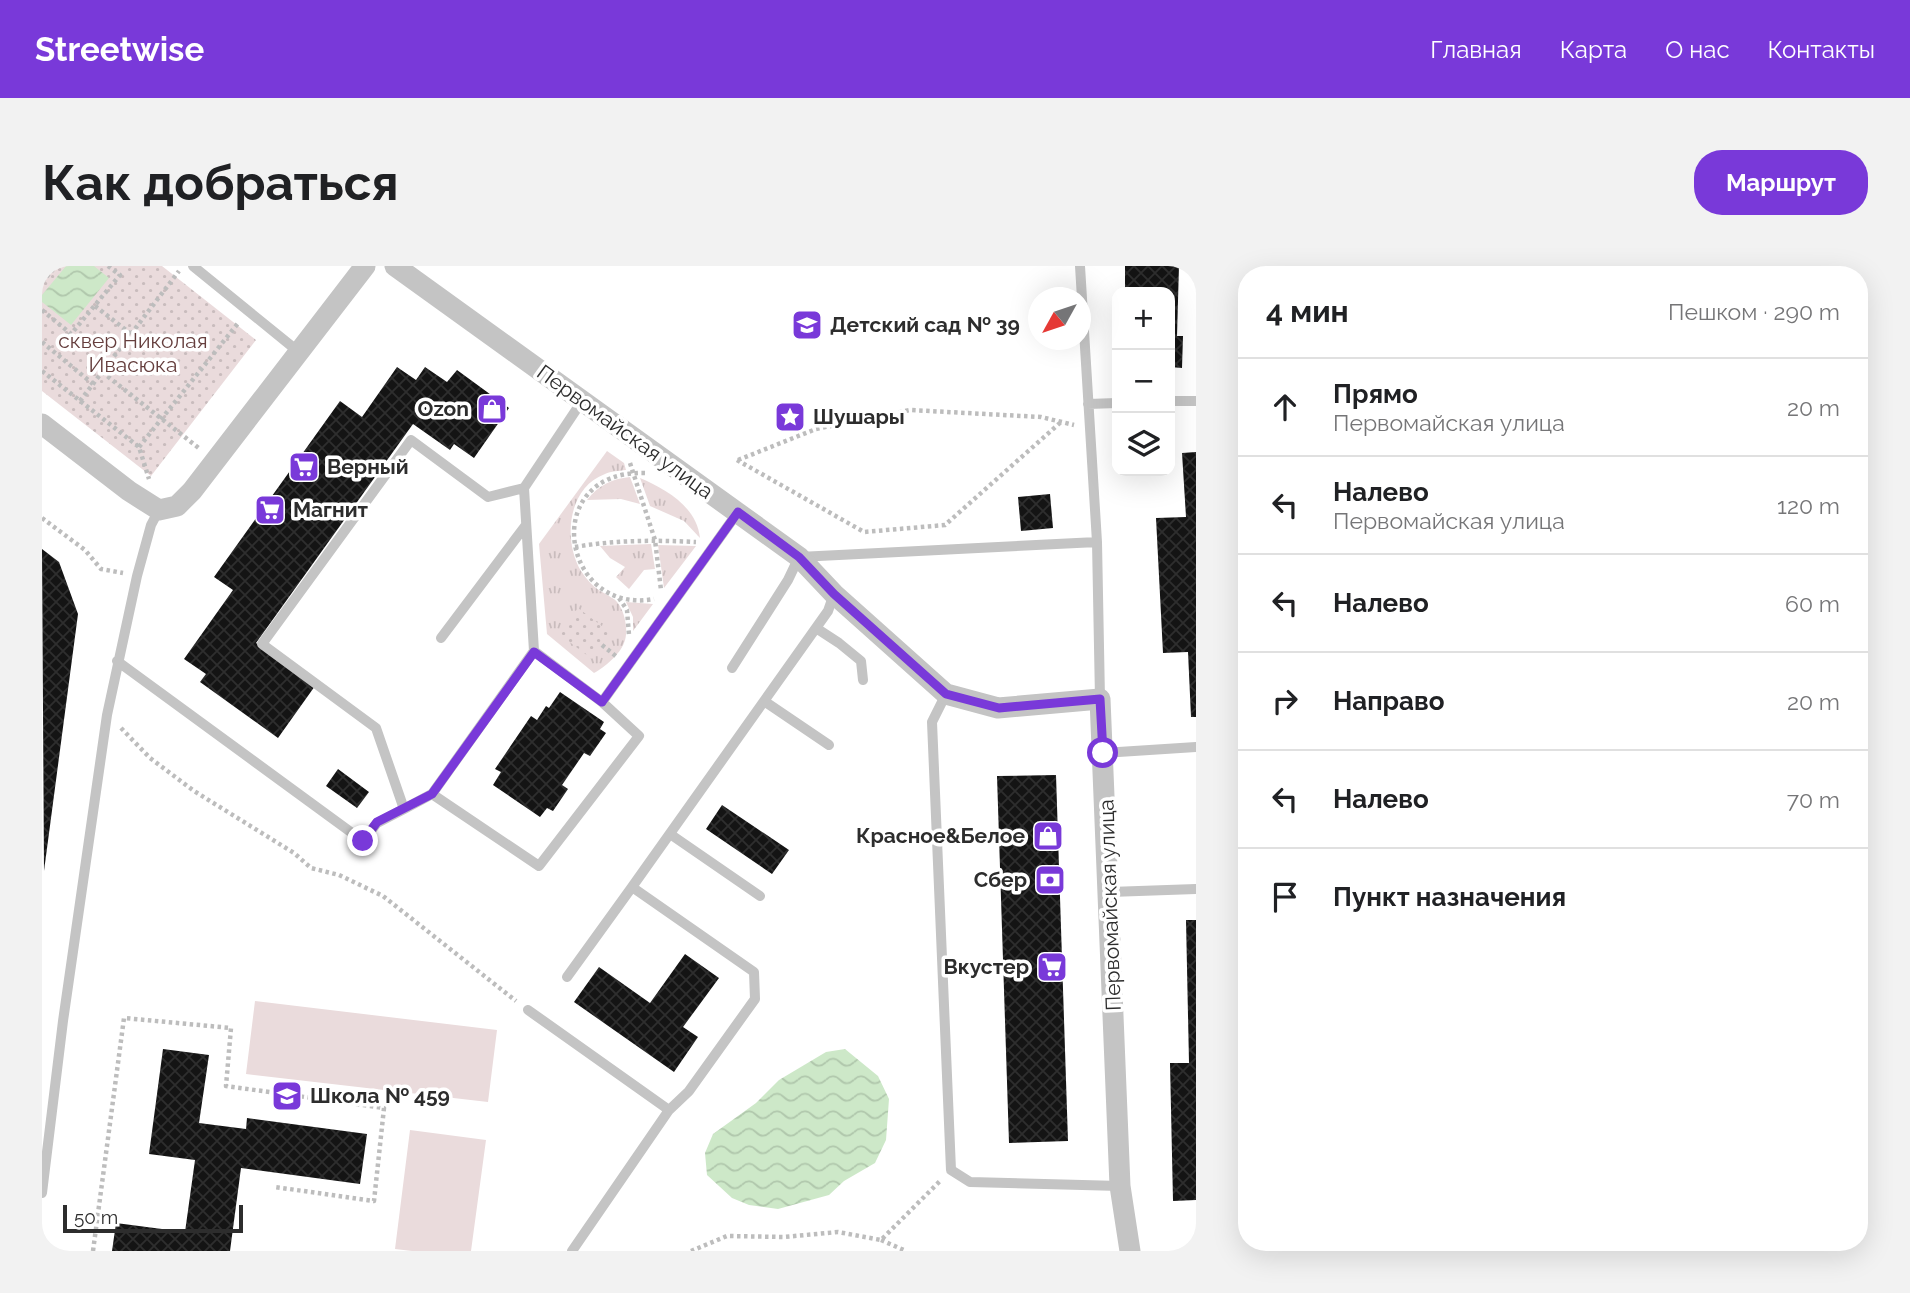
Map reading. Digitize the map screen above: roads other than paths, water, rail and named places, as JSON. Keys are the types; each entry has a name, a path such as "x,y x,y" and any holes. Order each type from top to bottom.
{"street":[{"path":"42,424 129,491 159,510 177,506 300,353 365,266"},
{"name":"Первомайская улица","path":"395,266 799,557 834,594 946,694 999,708 1100,699 1120,1186 1130,1251"}],"lane":[{"path":"193,266 300,353"},
{"path":"1080,266 1097,542 1100,699"},
{"path":"117,661 363,841 377,822 432,794 534,652 524,488 582,401"},
{"path":"1175,401 1196,401"},
{"path":"1088,404 1112,403"},
{"path":"404,809 376,729 262,644 411,440 488,497 524,488"},
{"path":"42,1193 107,715 137,576 151,525 159,510"},
{"path":"602,702 738,512"},
{"path":"441,638 526,525"},
{"path":"732,668 788,580 799,557 1097,542"},
{"path":"567,977 828,611 834,594"},
{"path":"816,628 861,661 863,680"},
{"path":"432,794 539,866 639,736 602,702 534,652"},
{"path":"946,694 932,722 951,1170 970,1182 1120,1186"},
{"path":"764,701 830,745"},
{"path":"1103,753 1196,747"},
{"path":"670,834 760,896"},
{"path":"572,1251 669,1110 689,1091 755,999 754,972 632,887"},
{"path":"1110,892 1196,889"},
{"path":"528,1010 669,1110"}],"water":[{"path":"66,266 94,266 109,278 71,325 42,302 42,295"},
{"path":"845,1049 878,1076 889,1099 886,1140 875,1163 844,1181 829,1195 778,1209 749,1205 732,1198 707,1175 705,1153 713,1134 756,1103 779,1080 826,1052"}],"place":[{"name":"Детский сад № 39","path":"807,325"},
{"name":"Ozon","path":"492,409"},
{"name":"Шушары","path":"790,417"},
{"name":"Верный","path":"304,467"},
{"name":"Магнит","path":"270,510"},
{"name":"Красное&Белое","path":"1048,836"},
{"name":"Сбер","path":"1050,880"},
{"name":"Вкустер","path":"1052,967"},
{"name":"Школа № 459","path":"287,1096"}],"park label":[{"name":"сквер Николая Ивасюка","path":"133,353"}]}
